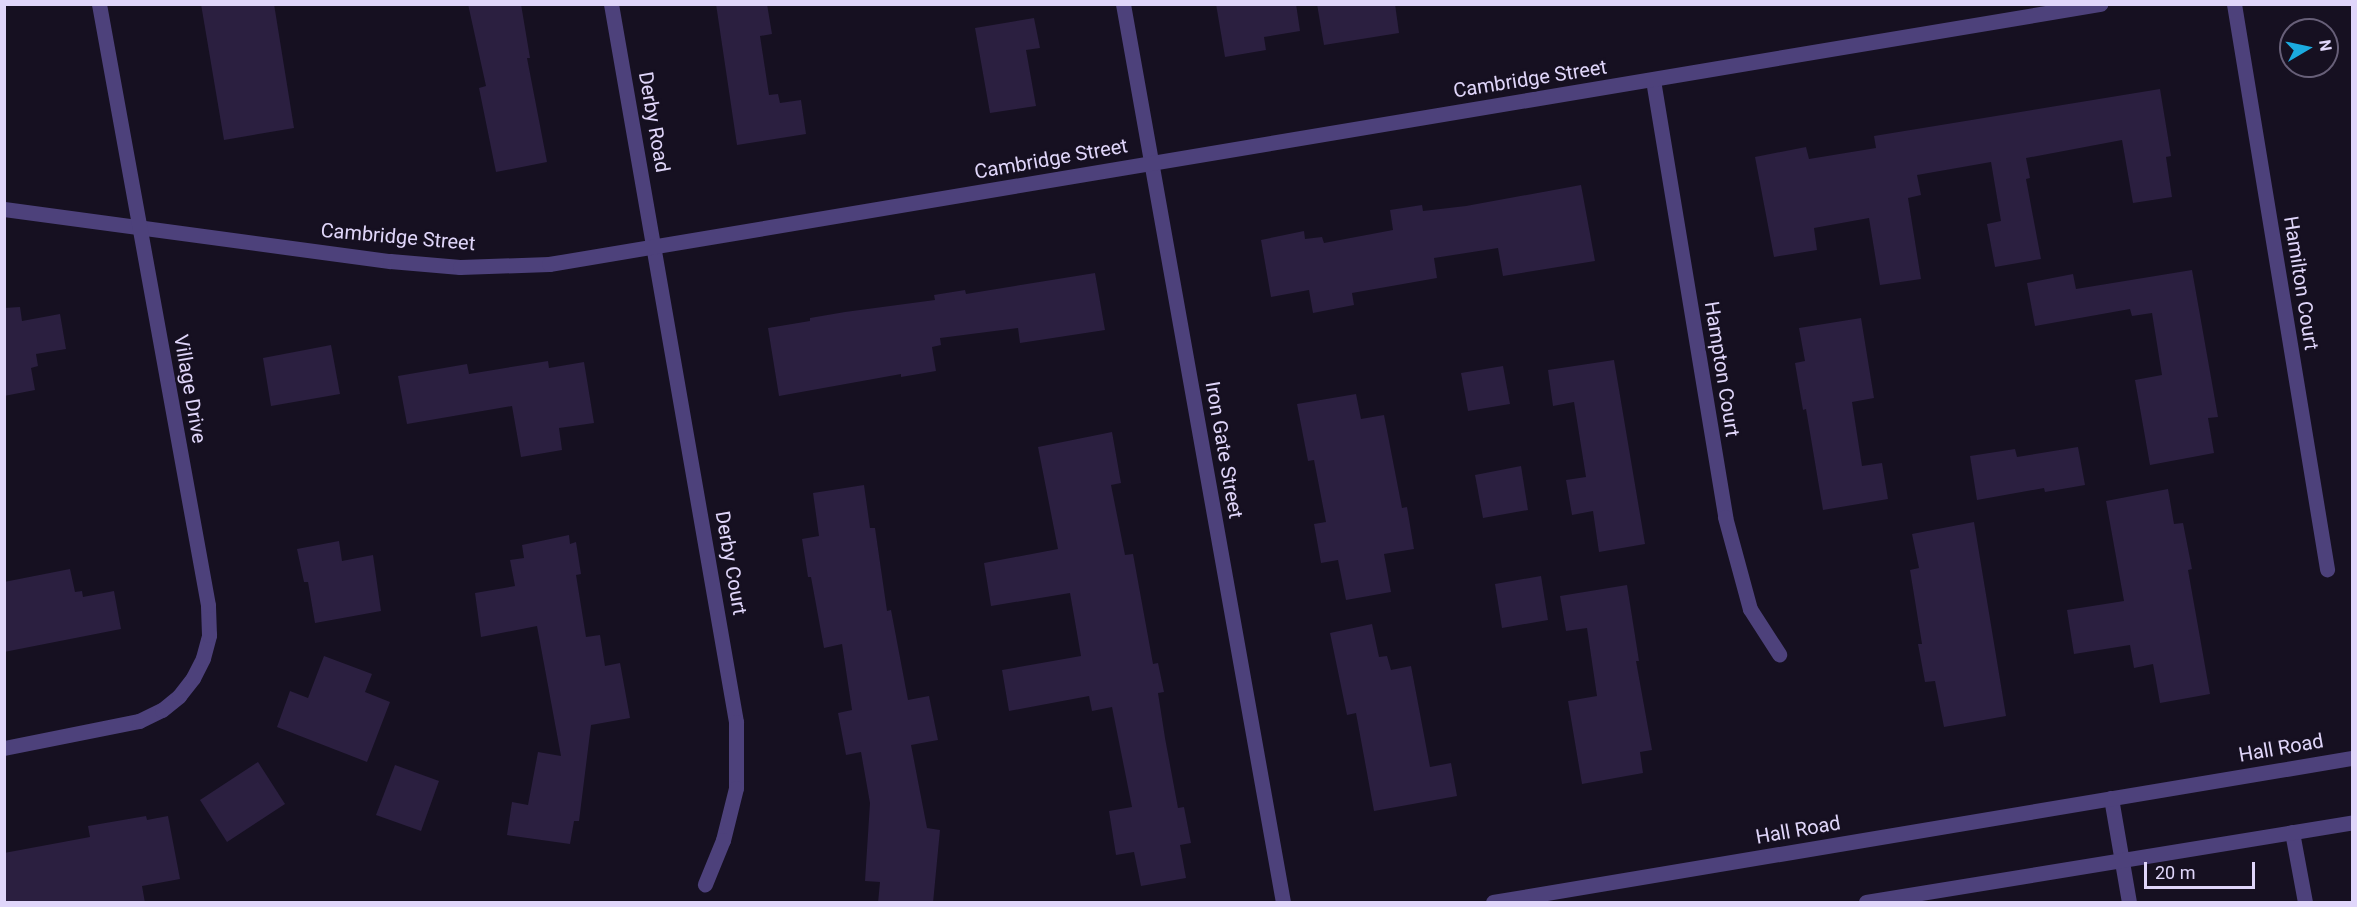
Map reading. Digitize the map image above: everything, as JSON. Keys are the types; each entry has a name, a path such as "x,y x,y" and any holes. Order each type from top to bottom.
{"street":[{"name":"Village Drive","path":"4,748 139,721 162,710 179,696 194,678 203,658 209,635 208,605 99,4"},
{"name":"Derby Road","path":"611,4 655,248"},
{"name":"Iron Gate Street","path":"1123,4 1283,903"},
{"name":"Cambridge Street","path":"4,209 390,261 460,267 549,264 2100,4"},
{"name":"Hamilton Court","path":"2234,4 2326,569"},
{"name":"Hampton Court","path":"1653,80 1725,517 1750,609 1779,654"},
{"name":"Derby Court","path":"655,248 736,722 736,788 723,840 705,884"},
{"name":"Hall Road","path":"1493,903 2352,758"},
{"path":"2111,798 2129,903"},
{"path":"1866,903 2352,822"},
{"path":"2292,832 2305,903"}],"building":[{"path":"201,4 274,4 294,128 224,140"},
{"path":"468,4 521,4 530,58 527,58 547,162 496,172 479,88 486,86"},
{"path":"716,4 767,4 772,34 760,36 769,95 778,94 780,103 801,100 806,134 737,145"},
{"path":"1216,4 1296,4 1300,31 1264,37 1266,50 1225,57"},
{"path":"1317,4 1395,4 1399,33 1324,45"},
{"path":"1034,18 1040,48 1026,50 1036,106 990,113 975,28"},
{"path":"2160,89 2171,156 2166,157 2172,197 2133,203 2122,140 2026,158 2030,178 2026,179 2041,259 1995,267 1987,224 2001,221 1991,162 1917,175 1921,195 1908,198 1921,279 1880,285 1869,218 1814,228 1817,250 1774,257 1755,157 1806,147 1809,159 1876,148 1874,136"},
{"path":"1581,185 1595,261 1503,276 1498,248 1434,258 1437,278 1352,293 1354,305 1313,313 1309,290 1271,297 1261,240 1304,231 1305,239 1322,237 1324,243 1393,230 1390,210 1422,205 1423,211 1466,206"},
{"path":"2192,270 2218,417 2208,418 2214,453 2150,465 2135,380 2162,375 2152,313 2132,316 2130,309 2035,326 2027,283 2073,274 2076,289"},
{"path":"1095,273 1105,330 1020,343 1018,328 940,338 941,345 932,347 936,371 901,377 901,374 779,396 768,328 845,312 935,300 934,295 965,290 966,294"},
{"path":"20,307 22,321 60,314 66,349 36,354 38,366 31,368 35,390 4,396 4,308"},
{"path":"1861,318 1874,398 1852,402 1862,466 1882,463 1888,499 1823,510 1806,409 1803,410 1795,363 1805,361 1799,328"},
{"path":"331,345 340,394 271,406 263,358"},
{"path":"1614,360 1645,544 1599,552 1593,511 1572,515 1566,480 1586,477 1574,402 1553,406 1548,370"},
{"path":"548,361 549,368 584,362 594,423 559,428 562,450 521,457 512,406 407,424 398,376 467,364 469,374"},
{"path":"1503,366 1510,404 1468,411 1461,373"},
{"path":"1356,394 1361,419 1384,415 1402,508 1407,507 1414,549 1384,554 1391,592 1346,600 1338,560 1321,563 1314,524 1326,522 1314,460 1308,461 1297,404"},
{"path":"1112,432 1121,483 1111,485 1125,555 1133,554 1153,664 1158,663 1164,692 1158,693 1165,738 1178,808 1184,807 1191,843 1180,845 1186,878 1141,886 1134,852 1116,855 1109,811 1132,807 1112,707 1092,711 1089,696 1009,711 1002,670 1081,656 1070,593 991,606 984,563 1058,549 1038,447"},
{"path":"2078,447 2085,485 2045,492 2044,488 1977,500 1970,456 2015,449 2017,457"},
{"path":"1521,466 1528,510 1483,518 1475,475"},
{"path":"864,485 870,528 875,528 887,611 891,610 908,700 929,696 938,740 911,745 927,828 940,830 933,903 878,903 880,882 865,881 870,803 861,752 846,755 838,713 852,710 842,644 824,648 811,577 808,577 802,539 819,536 813,493"},
{"path":"2168,489 2174,524 2183,523 2192,569 2188,570 2210,694 2160,703 2153,664 2134,668 2130,645 2074,654 2067,610 2124,601 2106,501"},
{"path":"1974,522 2006,716 1944,727 1935,681 1925,682 1918,644 1922,644 1910,570 1919,568 1912,534"},
{"path":"569,535 570,544 576,542 581,574 576,575 586,637 600,635 605,666 620,663 630,718 591,725 579,821 574,821 570,844 507,835 512,802 528,805 538,752 561,756 537,626 481,637 475,593 515,586 510,560 524,558 522,545"},
{"path":"339,541 342,561 373,555 381,611 315,623 308,582 304,582 297,549"},
{"path":"70,569 75,592 82,591 83,597 114,591 121,629 4,652 4,582"},
{"path":"1541,576 1548,620 1502,628 1495,584"},
{"path":"1627,585 1639,661 1636,661 1652,750 1640,752 1643,773 1582,784 1568,701 1597,696 1587,628 1566,631 1560,596"},
{"path":"1372,624 1379,657 1387,656 1391,670 1411,666 1430,767 1451,763 1457,796 1374,811 1356,713 1347,715 1330,633"},
{"path":"324,656 372,674 365,692 390,702 367,762 277,727 290,691 308,698"},
{"path":"258,762 285,804 227,842 200,800"},
{"path":"395,765 439,781 421,831 376,815"},
{"path":"146,816 147,820 168,816 180,879 142,886 145,903 4,903 4,853 90,837 88,826"}]}
